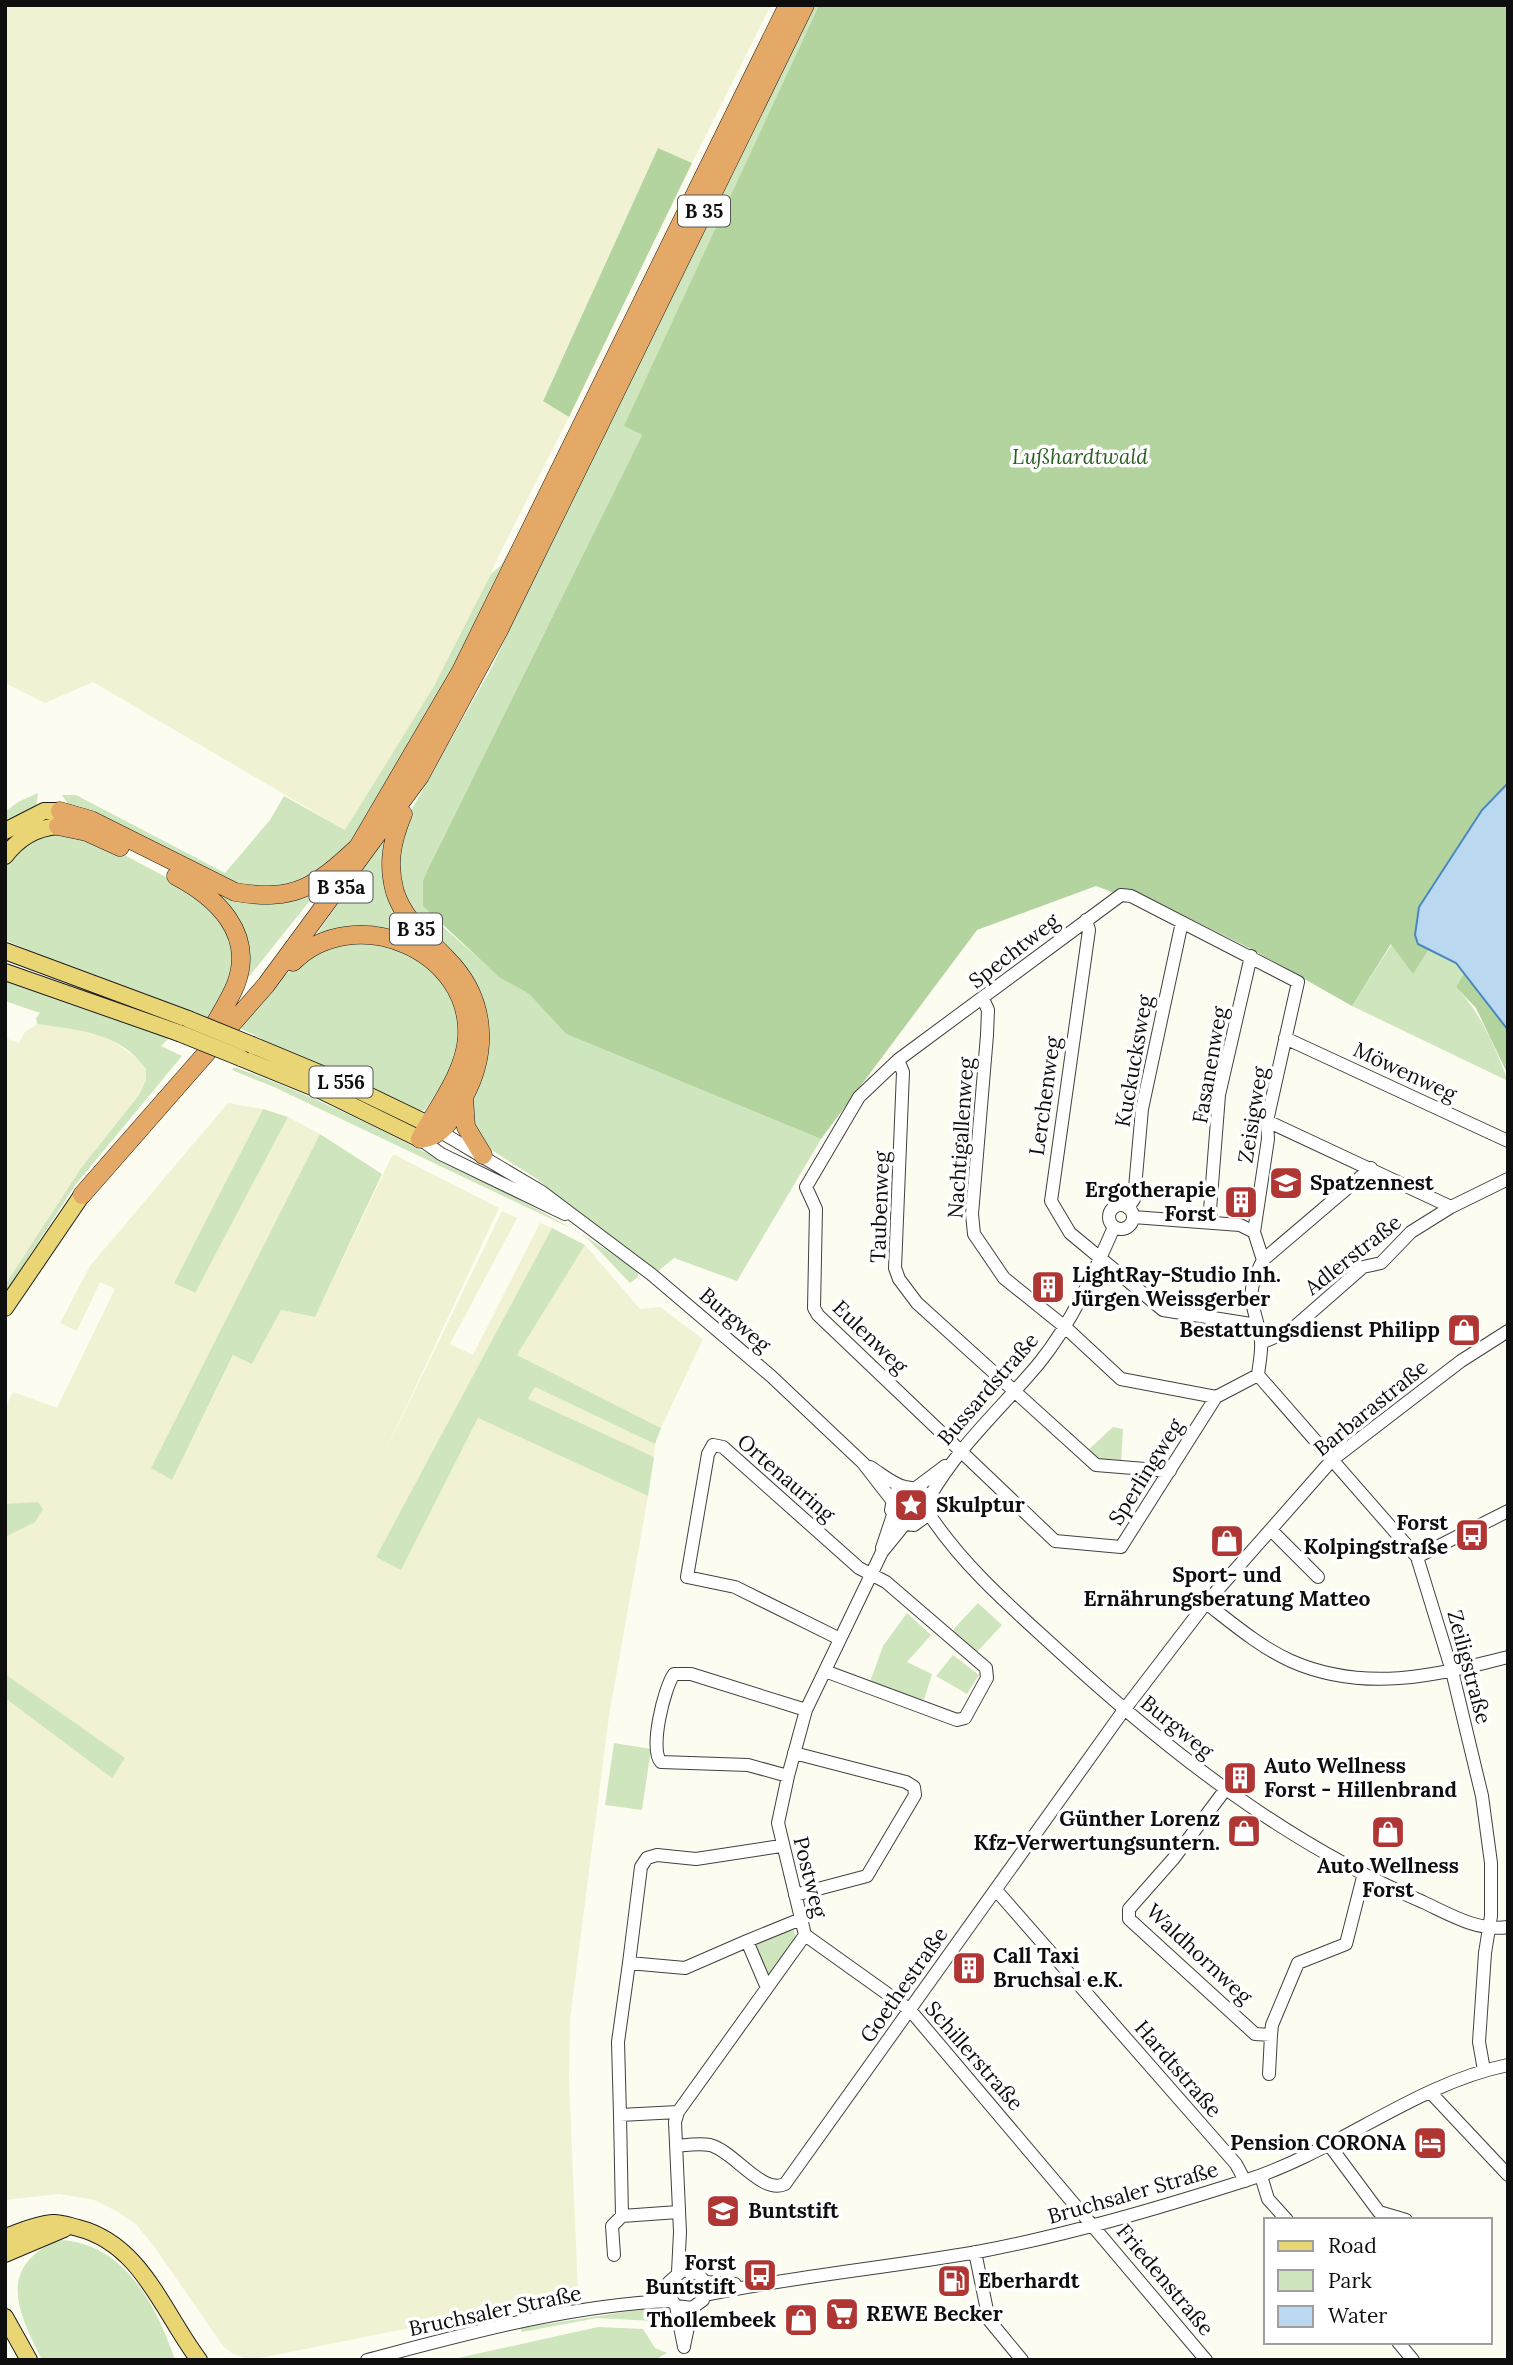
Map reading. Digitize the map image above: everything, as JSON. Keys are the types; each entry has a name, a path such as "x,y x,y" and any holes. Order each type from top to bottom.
{"highway":[{"name":"B 35","path":"59,819 91,820 234,892 268,897 301,891 327,876 358,847 461,671 788,5"},
{"name":"B 35","path":"430,1131 451,1121 473,1076 481,1044 477,1005 461,974 414,927 402,908 391,870 394,835 414,787 499,630 805,5"},
{"name":"B 35a","path":"82,1195 266,985 414,787"},
{"path":"59,819 129,851 204,891 219,905 235,933 240,965 237,981 213,1027"},
{"name":"B 35a","path":"82,1195 117,1144 213,1027 291,939 358,847"},
{"path":"266,985 316,944 345,934 376,933 392,938 429,960 457,992 463,1010 467,1039 463,1059 430,1131"},
{"name":"B 35","path":"464,1096 466,1127 483,1155"}],"main road":[{"path":"5,831 44,811 59,819"},
{"path":"5,856 24,836 59,819"},
{"name":"L 556","path":"5,951 184,1026 241,1058 430,1131"},
{"name":"L 556","path":"5,972 252,1045 341,1082 430,1131"},
{"name":"B 35a","path":"5,1308 82,1195"},
{"path":"7,2252 56,2230 73,2227 97,2234 133,2261 149,2281 185,2342 199,2360"},
{"path":"5,2317 29,2360"},
{"path":"185,2342 188,2360"}],"street":[{"name":"Spechtweg","path":"806,1187 859,1097 898,1060 1121,895 1130,896 1298,982"},
{"name":"Lerchenweg","path":"1086,920 1089,930 1051,1201 1070,1233 1163,1310 1257,1325"},
{"name":"Kuckucksweg","path":"1131,1212 1142,1110 1182,922"},
{"name":"Fasanenweg","path":"1213,1223 1210,1210 1219,1095 1251,956"},
{"name":"Zeisigweg","path":"1263,1259 1254,1232 1268,1139 1267,1121 1298,982"},
{"name":"Nachtigallenweg","path":"983,999 988,1010 988,1023 972,1214 974,1234 1004,1278 1065,1326 1121,1380 1216,1397"},
{"name":"Möwenweg","path":"1286,1038 1508,1141"},
{"name":"Taubenweg","path":"898,1060 903,1072 895,1268 899,1279 917,1303 1096,1465 1170,1471"},
{"path":"1267,1121 1451,1207"},
{"name":"Burgweg","path":"430,1131 483,1155 574,1217 705,1319 863,1463 891,1499"},
{"name":"Burgweg","path":"430,1131 441,1154 547,1208 574,1217"},
{"path":"1216,1397 1258,1376 1261,1343 1251,1307 1251,1282 1263,1259 1371,1168"},
{"name":"Adlerstraße","path":"1261,1343 1291,1330 1363,1266 1381,1263 1411,1233 1451,1207 1508,1179"},
{"name":"Eulenweg","path":"806,1187 816,1209 814,1308 818,1315 960,1450"},
{"path":"1131,1212 1128,1227 1114,1227 1110,1220 1111,1212 1121,1205 1131,1212 1240,1225 1254,1232"},
{"name":"Bussardstraße","path":"929,1498 960,1450 1013,1391 1065,1326 1114,1227"},
{"name":"Barbarastraße","path":"1125,1709 1206,1603 1332,1460 1461,1361 1508,1331"},
{"name":"Zeiligstraße","path":"1258,1376 1417,1557 1452,1671 1482,1796 1491,1863 1490,1928 1485,1953 1479,2042 1484,2070"},
{"name":"Sperlingweg","path":"960,1450 1055,1541 1121,1547 1216,1397"},
{"name":"Ortenauring","path":"840,1639 735,1587 687,1577 709,1449 718,1445 723,1447 872,1575"},
{"name":"Burgweg","path":"863,1463 929,1498"},
{"name":"Bussardstraße","path":"910,1487 949,1464"},
{"path":"910,1487 891,1499 893,1516 904,1525 924,1519 929,1498"},
{"path":"1417,1557 1508,1511"},
{"name":"Postweg","path":"678,2112 805,1935 781,1846 778,1823 806,1710 872,1575 893,1516"},
{"name":"Burgweg","path":"924,1519 1015,1611 1125,1709 1225,1790 1363,1877 1472,1924 1490,1928"},
{"name":"Postweg","path":"882,1552 904,1525"},
{"path":"1271,1530 1318,1577"},
{"path":"825,1671 957,1720 965,1718 987,1678 986,1668 886,1582 872,1575"},
{"path":"1206,1603 1243,1632 1291,1661 1346,1677 1399,1681 1508,1657"},
{"path":"788,1776 748,1765 661,1762 654,1750 667,1684 674,1674 691,1674 806,1710"},
{"name":"Goethestraße","path":"677,2146 711,2146 767,2185 779,2187 785,2184 1125,1709"},
{"path":"794,1753 906,1782 914,1787 915,1795 867,1876 795,1895"},
{"name":"Waldhornweg","path":"1225,1790 1174,1858 1129,1909 1129,1919 1255,2034 1271,2035"},
{"path":"622,2216 618,2042 641,1867 647,1858 657,1855 696,1859 781,1846"},
{"name":"Waldhornweg","path":"1269,2074 1272,2025 1298,1963 1346,1944 1363,1877"},
{"name":"Hardtstraße","path":"996,1890 1236,2164 1245,2180"},
{"path":"629,1963 685,1968 801,1919"},
{"path":"1490,1928 1508,1927"},
{"name":"Schillerstraße","path":"805,1935 910,2010 1094,2225"},
{"path":"747,1941 766,1988"},
{"name":"Bruchsaler Straße","path":"705,2288 747,2285 975,2252 1094,2225 1261,2176 1331,2146 1430,2092 1484,2070 1508,2065"},
{"path":"1430,2092 1508,2175"},
{"path":"620,2115 678,2112 678,2272"},
{"path":"1331,2146 1379,2212 1398,2218"},
{"path":"1261,2176 1268,2199 1285,2218"},
{"path":"614,2255 612,2226 622,2216 678,2213"},
{"name":"Friedenstraße","path":"1094,2225 1206,2360"},
{"path":"680,2232 693,2271 705,2288 700,2304 692,2308 684,2347 668,2281 678,2272 693,2271"},
{"path":"975,2252 989,2320 1022,2360"},
{"name":"Bruchsaler Straße","path":"367,2360 515,2324 631,2303 671,2299 692,2308"},
{"path":"1400,2344 1413,2360"}],"green space":[{"path":"5,5 771,5 692,163 658,148 543,400 569,417 498,557 471,618 434,686 345,830 93,682 45,703 5,683"},
{"path":"778,5 782,5 466,648 382,794 342,854 305,884 248,891 69,806 62,795 76,795 225,873 270,820 284,796 345,830 434,686 491,574 501,565 515,540"},
{"path":"812,5 819,5 625,426 642,435 428,869 433,918 500,977 529,994 566,1034 821,1139 737,1281 674,1258 658,1271 648,1266 567,1206 540,1181 479,1142 469,1109 486,1067 488,1017 474,981 462,964 430,937 404,898 398,860 404,823 492,667 584,469"},
{"name":"Lußhardtwald","path":"819,5 1508,5 1508,783 1482,810 1419,907 1418,944 1429,949 1413,974 1391,944 1352,1006 1253,950 1135,891 1112,892 1096,886 977,930 821,1139 566,1034 529,994 499,977 423,906 423,881 428,869 642,435 624,426"},
{"path":"658,148 692,163 569,417 543,401"},
{"path":"38,793 36,806 5,825 5,812 18,802"},
{"path":"65,831 119,852 207,899 232,940 233,981 207,1020 103,982 5,940 5,864 29,838"},
{"path":"387,835 385,878 394,908 409,931 454,977 468,1004 472,1019 474,1049 470,1064 454,1101 439,1120 444,1105 466,1067 472,1038 470,1017 452,978 439,962 422,948 404,937 384,930 351,927 316,935"},
{"path":"200,885 215,890 320,888 244,983 245,960"},
{"path":"368,937 420,958 454,997 462,1031 452,1069 425,1110 418,1111 260,1044 262,1039 240,1028 283,977 308,954"},
{"path":"1392,944 1413,973 1429,949 1455,963 1464,973 1456,987 1480,1020 1508,1081 1352,1006"},
{"path":"1464,973 1508,1030 1508,1075 1476,1008 1456,987"},
{"path":"5,977 170,1037 161,1046 182,1056 76,1184 5,1293 5,1285 81,1168 139,1095 146,1080 146,1069 124,1047 111,1040 83,1031 37,1024 36,1018 40,1013 5,1001"},
{"path":"37,1024 90,1031 111,1040 139,1060 146,1069 146,1080 139,1095 81,1168 5,1285 5,1038 19,1043 25,1032"},
{"path":"234,1067 369,1124 570,1228 274,1087 232,1070"},
{"path":"228,1103 263,1109 174,1283 194,1293 288,1117 320,1134 152,1468 172,1480 234,1354 252,1364 281,1310 315,1317 393,1154 499,1208 379,1465 502,1211 517,1218 450,1344 473,1355 540,1223 552,1228 376,1557 401,1570 478,1418 648,1496 609,1716 570,2019 569,2080 578,2294 250,2360 233,2354 223,2346 156,2249 136,2224 118,2212 94,2200 59,2194 5,2200 5,1408 13,1392 57,1408 115,1289 100,1282 77,1331 60,1323 90,1266"},
{"path":"263,1109 288,1117 195,1293 174,1283"},
{"path":"320,1134 382,1174 315,1317 281,1310 252,1364 233,1355 172,1480 151,1468"},
{"path":"552,1228 585,1245 517,1355 661,1428 655,1444 535,1387 528,1399 654,1457 648,1496 478,1418 401,1570 376,1557"},
{"path":"581,1234 638,1272 638,1277 630,1283"},
{"path":"585,1245 640,1309 660,1307 703,1339 661,1428 517,1355"},
{"path":"535,1387 655,1444 654,1457 528,1400"},
{"path":"1113,1427 1123,1429 1121,1464 1097,1462 1087,1451"},
{"path":"910,1493 918,1496 923,1506 920,1513 910,1518 900,1512 898,1506 901,1498"},
{"path":"38,1502 43,1509 35,1522 5,1537 5,1504"},
{"path":"978,1603 1002,1625 975,1654 951,1632"},
{"path":"907,1613 931,1635 907,1662 932,1674 924,1700 870,1682 883,1646"},
{"path":"953,1655 979,1675 967,1694 936,1676"},
{"path":"5,1674 125,1758 112,1778 5,1698"},
{"path":"614,1743 651,1749 642,1810 605,1805"},
{"path":"788,1928 793,1929 797,1939 773,1973 765,1974 754,1944"},
{"path":"57,2240 81,2243 101,2251 119,2264 147,2298 175,2360 42,2360 19,2306 18,2290 20,2276 27,2263 39,2251"},
{"path":"662,2306 673,2322 597,2318 522,2332 521,2328"},
{"path":"598,2327 643,2329 655,2348 667,2353 655,2360 449,2360"}],"water":[{"path":"1508,783 1508,1030 1456,963 1418,944 1415,935 1419,907 1482,810"}],"place":[{"name":"Spatzennest","path":"1286,1183"},
{"name":"Ergotherapie Forst","path":"1241,1202"},
{"name":"LightRay-Studio Inh. Jürgen Weissgerber","path":"1048,1287"},
{"name":"Bestattungsdienst Philipp","path":"1464,1330"},
{"name":"Skulptur","path":"911,1505"},
{"name":"Forst Kolpingstraße","path":"1472,1535"},
{"name":"Sport- und Ernährungsberatung Matteo","path":"1227,1541"},
{"name":"Auto Wellness Forst - Hillenbrand","path":"1240,1778"},
{"name":"Günther Lorenz Kfz-Verwertungsuntern.","path":"1244,1831"},
{"name":"Auto Wellness Forst","path":"1388,1832"},
{"name":"Call Taxi Bruchsal e.K.","path":"969,1968"},
{"name":"Pension CORONA","path":"1430,2143"},
{"name":"Buntstift","path":"723,2211"},
{"name":"Forst Buntstift","path":"760,2275"},
{"name":"Eberhardt","path":"954,2281"},
{"name":"REWE Becker","path":"842,2314"},
{"name":"Thollembeek","path":"801,2320"}]}
